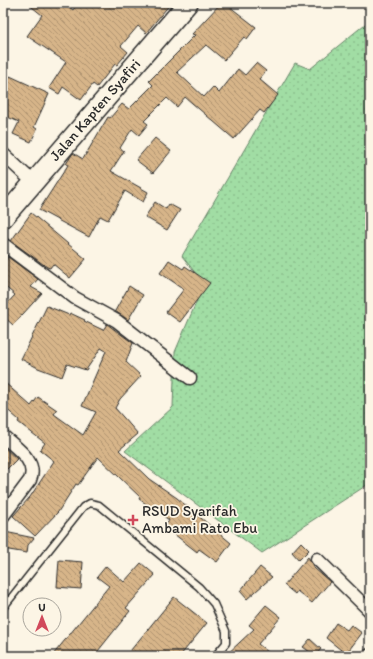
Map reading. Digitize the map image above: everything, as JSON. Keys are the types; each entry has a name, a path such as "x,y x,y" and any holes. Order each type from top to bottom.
{"highway":[{"name":"Jalan Kapten Syafiri","path":"3,218 188,3"}],"street":[{"path":"3,154 33,182"},
{"path":"3,244 75,298 123,326 190,378"},
{"path":"3,436 28,459 32,466 33,473 30,480 3,516"},
{"path":"317,559 370,611"}],"lane":[{"path":"3,608 83,507 90,503 99,505 199,587 214,604 226,632 226,643 215,656"}],"green space":[{"path":"370,20 370,483 262,553 125,451 173,407 175,352 204,284 182,256 295,63 310,69"}],"building":[{"path":"27,3 64,3 73,10 78,3 171,3 146,33 138,26 121,46 128,52 117,65 115,64 97,87 93,84 81,100 63,87 59,94 49,88 66,62 27,36 42,15"},
{"path":"221,3 225,3 256,27 247,39 244,37 224,60 206,45 177,72 204,97 213,87 219,93 238,69 245,75 256,63 266,71 259,79 278,95 264,113 260,110 234,139 185,97 177,107 167,98 144,121 148,124 139,135 132,129 120,148 124,151 111,171 148,192 143,202 125,191 108,220 100,216 89,237 39,210 68,165 66,164 73,153 83,159 108,117 110,118 122,104 129,109 153,85 149,81 195,35 192,34"},
{"path":"10,76 49,94 34,127 37,129 31,142 13,134 19,122 3,115 3,91"},
{"path":"155,138 171,151 153,173 136,160"},
{"path":"155,202 166,209 169,204 180,210 167,230 145,217"},
{"path":"31,213 86,259 70,278 53,264 50,268 47,267 11,241"},
{"path":"8,257 38,279 31,287 42,293 13,325 3,316 3,308 15,295 3,285 3,264"},
{"path":"169,260 183,269 185,266 210,283 180,322 166,312 184,289 160,273"},
{"path":"129,286 143,295 128,320 115,311"},
{"path":"47,306 69,315 70,313 103,330 107,324 133,343 126,362 141,376 120,399 115,408 138,434 119,450 149,479 177,498 231,543 217,562 199,549 197,552 165,527 169,520 139,499 140,497 98,457 78,485 76,484 58,512 35,536 13,516 30,497 54,461 40,450 45,443 18,422 19,420 3,406 3,381 31,406 38,397 57,410 54,414 83,435 96,412 82,406 106,351 101,348 86,370 67,364 62,377 38,368 21,359"},
{"path":"3,446 17,459 3,473"},
{"path":"5,532 34,538 28,545 27,553 3,549"},
{"path":"301,542 309,550 299,560 292,552"},
{"path":"308,557 314,568 330,582 312,603 297,591 295,594 284,585"},
{"path":"59,560 83,562 81,589 57,587"},
{"path":"141,563 155,575 126,608 130,611 94,656 52,656 109,586 97,577 106,566 124,582"},
{"path":"260,567 272,577 247,599 240,591"},
{"path":"174,597 207,623 180,656 126,656"},
{"path":"266,605 281,617 258,644 273,656 225,656 254,629 249,625"},
{"path":"336,623 347,630 351,625 362,633 346,654 326,638"},
{"path":"310,639 321,649 315,656 303,647"}],"place":[{"name":"RSUD Syarifah Ambami Rato Ebu","path":"133,520"}]}
